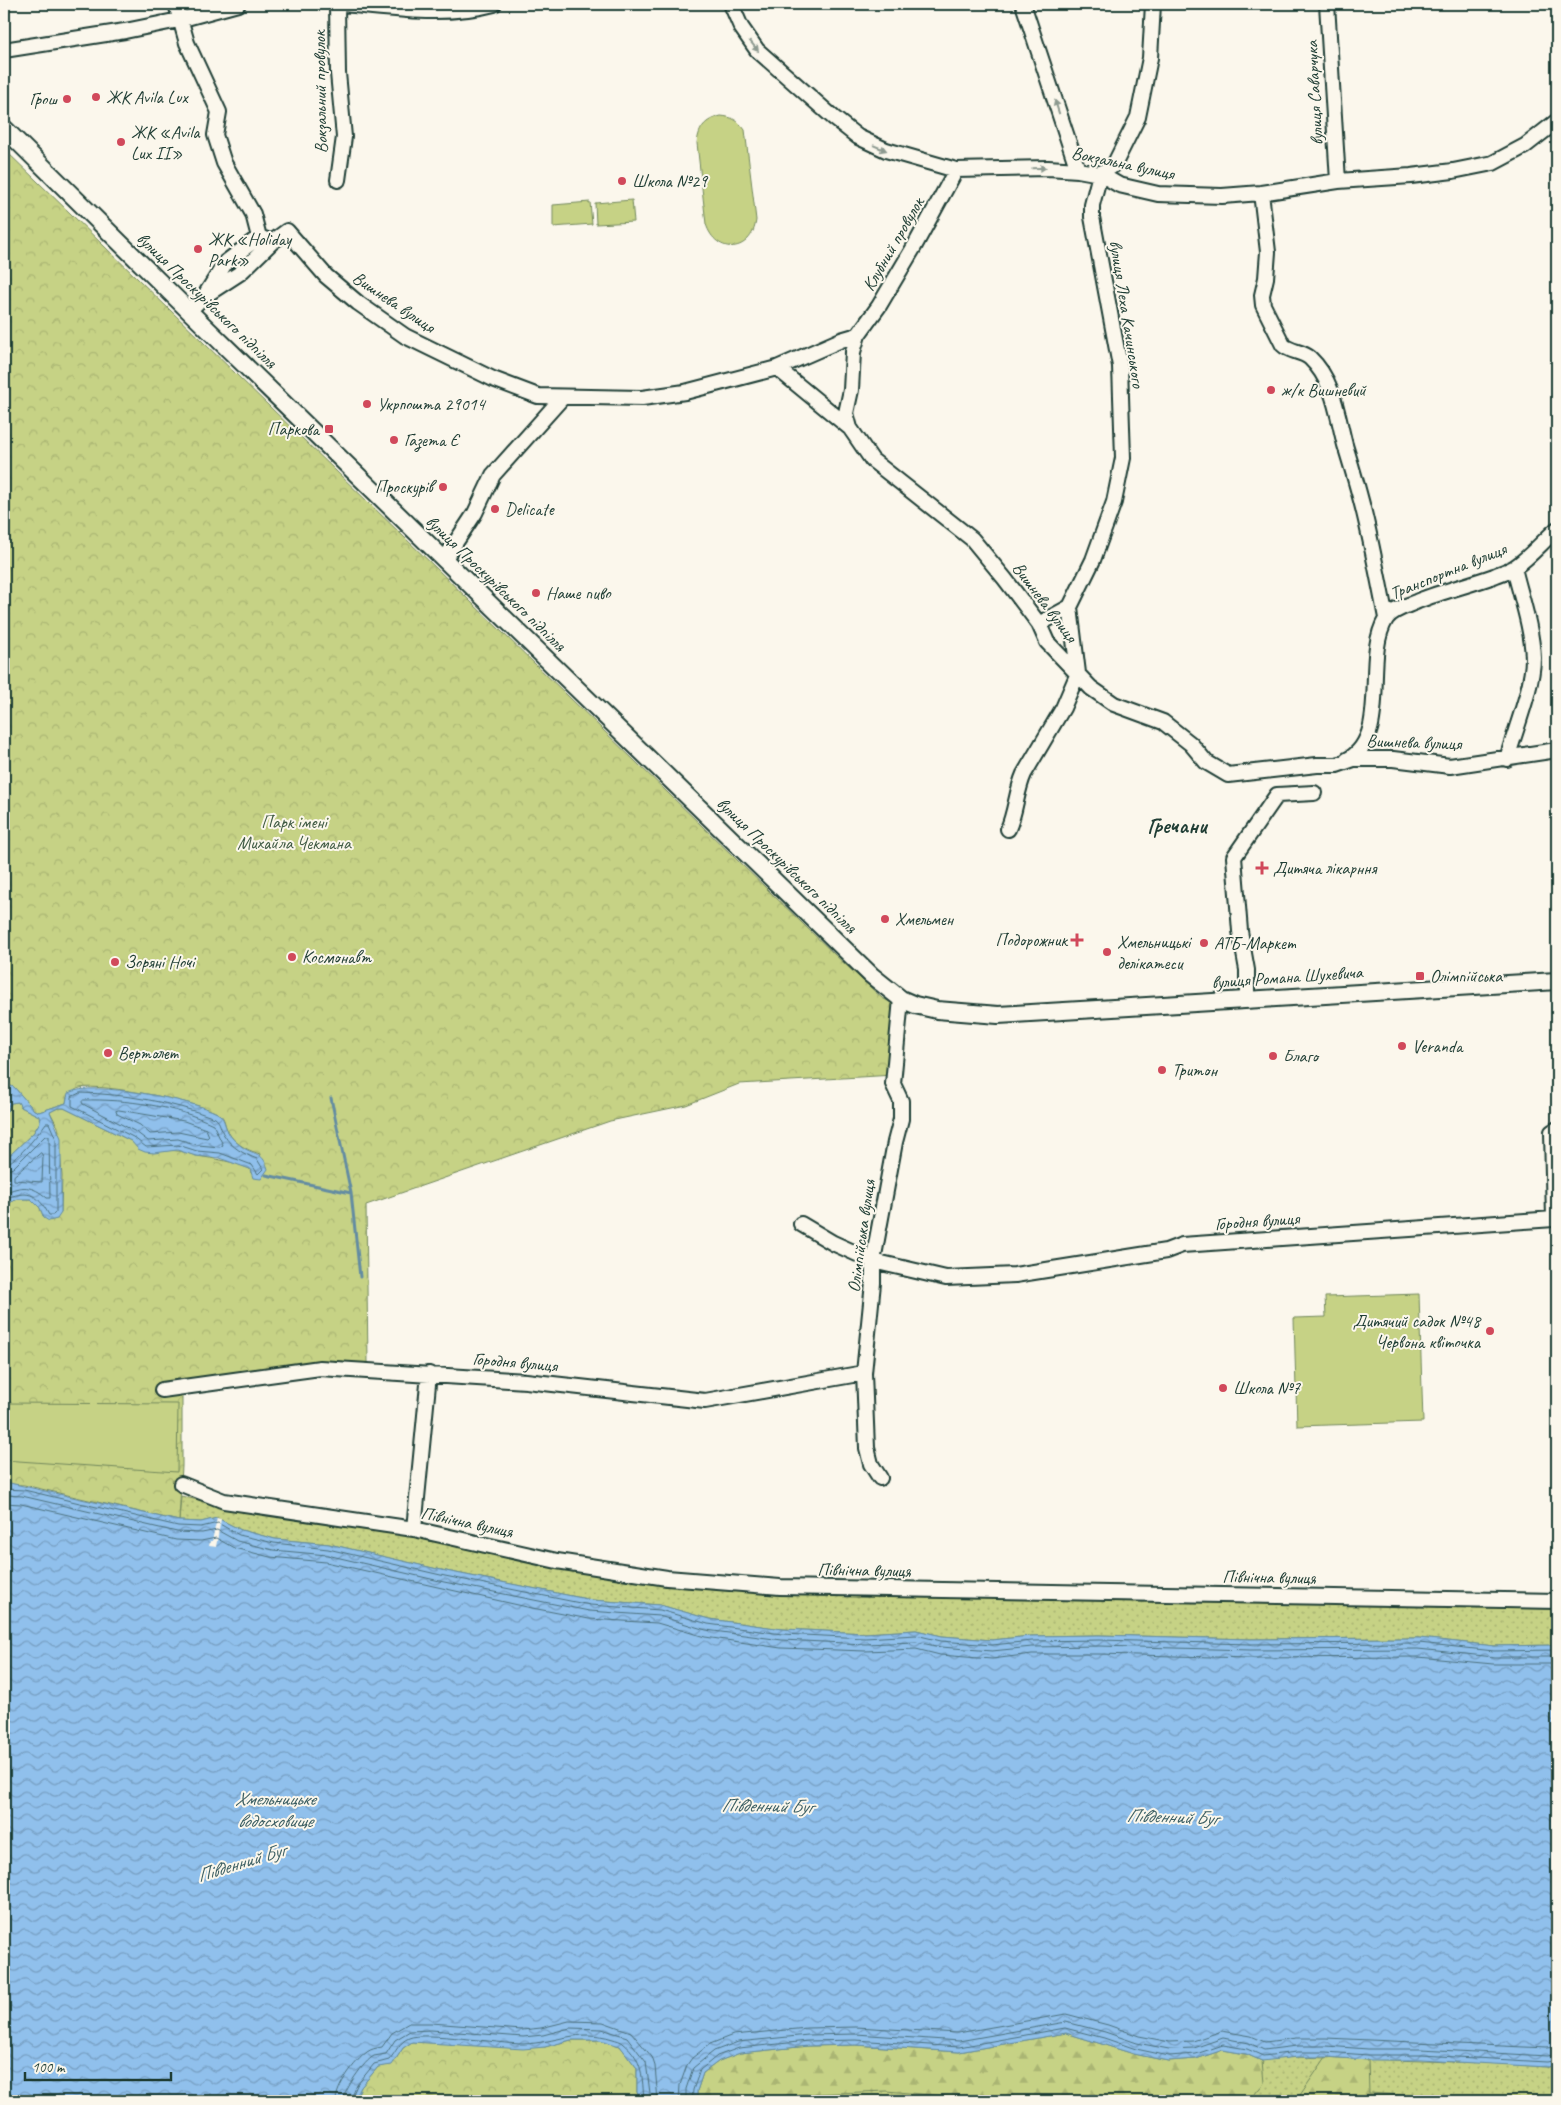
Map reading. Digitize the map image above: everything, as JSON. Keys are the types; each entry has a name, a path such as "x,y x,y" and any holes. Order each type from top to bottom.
{"main road":[{"name":"вулиця Проскурівського підпілля","path":"4,128 870,975 901,999"},
{"name":"вулиця Романа Шухевича","path":"901,999 937,1010 998,1015 1557,981"}],"street":[{"path":"176,4 187,43 210,89 219,112 219,122 215,135 224,162 253,214 259,237"},
{"path":"4,50 125,31 179,20 238,4"},
{"name":"Вокзальний провулок","path":"337,4 338,73 344,137 338,180"},
{"path":"344,4 415,10 458,10 494,4"},
{"name":"Вокзальна вулиця","path":"732,4 737,20 757,50 858,137 886,150 956,170 1048,168 1078,170 1100,174 1119,185 1158,194 1222,196 1261,193 1338,181 1411,176 1493,163 1525,146 1557,121"},
{"path":"1023,4 1078,170"},
{"path":"1100,174 1114,165 1138,117 1150,58 1153,4"},
{"name":"вулиця Саварчука","path":"1327,4 1338,181"},
{"name":"Клубний провулок","path":"858,334 879,306 956,170"},
{"name":"вулиця Леха Качинського","path":"1070,607 1093,560 1114,502 1123,458 1120,366 1092,217 1092,205 1100,174"},
{"path":"1261,193 1268,252 1266,278 1262,295 1263,305 1283,345 1287,349 1304,354 1310,358 1323,375 1336,402 1344,440 1367,524 1386,618"},
{"name":"Вишнева вулиця","path":"272,242 287,231 326,276 358,303 405,336 513,388 538,396 562,398 642,398 676,393 777,368 858,334"},
{"path":"203,297 240,273 272,242 259,237"},
{"path":"189,311 203,297 226,262 259,237"},
{"path":"850,428 846,413 851,390 853,352 858,334"},
{"name":"Вишнева вулиця","path":"777,368 850,428 872,460 972,538 1039,624 1048,642 1091,688 1114,704 1163,722 1191,744 1206,762 1228,775 1317,765 1337,765 1354,759 1393,759 1450,766 1557,750"},
{"path":"444,560 475,513 493,475 562,398"},
{"name":"Транспортна вулиця","path":"1337,765 1353,757 1365,744 1373,712 1374,670 1380,633 1386,618 1396,610 1423,599 1514,568 1557,529"},
{"path":"1507,758 1528,690 1533,659 1514,568"},
{"path":"1008,829 1015,814 1019,785 1064,708 1078,673 1070,607 1039,624"},
{"path":"1247,1000 1247,970 1240,931 1234,857 1277,795 1314,793"},
{"name":"Олімпійська вулиця","path":"880,1478 871,1464 867,1448 864,1373 873,1283 873,1261 901,1119 901,1101 894,1084 901,999"},
{"name":"Городня вулиця","path":"873,1261 946,1278 1015,1275 1166,1251 1182,1245 1554,1219 1552,1132 1557,1129"},
{"path":"801,1224 833,1243 873,1261"},
{"name":"Городня вулиця","path":"162,1390 320,1368 526,1381 705,1401 864,1373"},
{"path":"414,1529 429,1374"},
{"name":"Північна вулиця","path":"181,1484 224,1501 414,1529 557,1561 667,1578 780,1587 1557,1601"}],"green space":[{"path":"721,116 734,120 745,130 756,220 753,231 748,239 741,244 733,246 717,242 706,224 697,143 701,128 707,122"},
{"name":"Парк імені Михайла Чекмана","path":"4,149 834,954 882,998 900,1007 894,1075 739,1084 686,1105 610,1121 366,1205 368,1363 320,1361 182,1394 182,1466 179,1521 24,1485 4,1484 4,1205 18,1199 31,1199 40,1208 44,1218 61,1213 62,1176 58,1127 50,1112 58,1108 64,1108 131,1141 137,1147 148,1152 171,1150 183,1152 237,1164 250,1169 251,1173 260,1154 244,1148 231,1137 221,1115 192,1104 129,1091 92,1087 75,1090 67,1097 66,1103 39,1112 34,1110 14,1087 4,1084"},
{"path":"632,200 634,222 596,224 595,203"},
{"path":"590,202 592,224 553,227 553,205"},
{"path":"18,1102 21,1107 39,1116 40,1122 34,1132 4,1161 4,1112 7,1111 11,1103"},
{"path":"1419,1294 1423,1422 1297,1426 1294,1318 1326,1317 1325,1297"},
{"path":"4,1403 178,1404 177,1472 4,1460"},
{"path":"181,1496 224,1506 413,1534 667,1583 1557,1606 1557,1645 1495,1646 1419,1638 1250,1639 1099,1635 1031,1636 992,1640 942,1636 916,1630 865,1633 783,1629 709,1619 660,1605 592,1600 446,1571 329,1544 275,1539 241,1530 217,1518 201,1522 179,1521"},
{"path":"1066,2033 1134,2054 1168,2061 1196,2059 1223,2050 1246,2054 1262,2061 1264,2083 1254,2095 1245,2101 1001,2101 886,2091 788,2095 766,2101 697,2101 697,2091 703,2073 719,2061 740,2053 808,2046 856,2045 959,2052"},
{"path":"571,2040 600,2040 620,2046 637,2068 637,2092 640,2101 354,2101 361,2087 378,2067 396,2059 403,2048 412,2042 545,2047"},
{"path":"1297,2057 1487,2063 1548,2067 1557,2065 1557,2101 697,2101"},
{"path":"1326,2057 1368,2060 1369,2093 1497,2101 1296,2101"}],"water":[{"path":"4,1084 14,1087 34,1110 39,1112 66,1103 68,1093 98,1089 142,1093 204,1108 220,1115 232,1138 246,1149 260,1156 268,1169 261,1179 253,1178 250,1169 219,1158 196,1156 177,1150 154,1153 145,1152 138,1149 131,1141 64,1108 58,1108 50,1112 61,1138 61,1213 57,1219 49,1221 44,1218 40,1208 31,1199 18,1199 4,1205 4,1161 34,1132 40,1122 39,1116 21,1107 18,1102 11,1103 7,1111 4,1112"},
{"name":"Хмельницьке водосховище","path":"10,1483 179,1521 201,1522 217,1518 241,1530 275,1539 329,1544 446,1571 592,1600 660,1605 709,1619 783,1629 865,1633 916,1630 942,1636 992,1640 1031,1636 1099,1635 1250,1639 1419,1638 1495,1646 1557,1645 1557,2065 1548,2067 1326,2057 1297,2057 1262,2061 1246,2054 1223,2050 1196,2059 1168,2061 1134,2054 1066,2033 959,2052 856,2045 808,2046 740,2053 719,2061 703,2073 697,2091 697,2101 640,2101 637,2092 637,2068 620,2046 600,2040 571,2040 545,2047 523,2049 412,2042 403,2048 392,2065 378,2067 361,2087 354,2101 4,2101 4,1484"}],"pier":[{"path":"217,1518 221,1519 216,1547 209,1546 210,1541 212,1541"}],"waterway":[{"path":"331,1098 351,1193"},
{"path":"266,1175 351,1193 360,1277"}],"place":[{"name":"ЖК Avila Lux","path":"96,97"},
{"name":"Грош","path":"67,99"},
{"name":"ЖК «Avila Lux II»","path":"121,142"},
{"name":"Школа №29","path":"622,181"},
{"name":"ЖК «Holiday Park»","path":"198,249"},
{"name":"ж/к Вишневий","path":"1271,390"},
{"name":"Укрпошта 29014","path":"367,404"},
{"name":"Паркова","path":"329,429"},
{"name":"Газета Є","path":"394,440"},
{"name":"Проскурів","path":"443,487"},
{"name":"Delicate","path":"495,509"},
{"name":"Наше пиво","path":"536,593"},
{"name":"Дитяча лікарння","path":"1262,868"},
{"name":"Хмельмен","path":"885,919"},
{"name":"Подорожник","path":"1077,940"},
{"name":"АТБ-Маркет","path":"1204,943"},
{"name":"Хмельницькі делікатеси","path":"1107,952"},
{"name":"Космонавт","path":"292,957"},
{"name":"Зоряні Ночі","path":"115,962"},
{"name":"Олiмпiйська","path":"1420,976"},
{"name":"Veranda","path":"1402,1046"},
{"name":"Вертолет","path":"108,1053"},
{"name":"Благо","path":"1273,1056"},
{"name":"Тритон","path":"1162,1070"},
{"name":"Дитячий садок №48 Червона квіточка","path":"1490,1331"},
{"name":"Школа №7","path":"1223,1388"}],"district":[{"name":"Гречани","path":"1177,826"}],"water label":[{"name":"Південний Буг","path":"767,1806"},
{"name":"Південний Буг","path":"1172,1817"},
{"name":"Південний Буг","path":"241,1863"}]}
